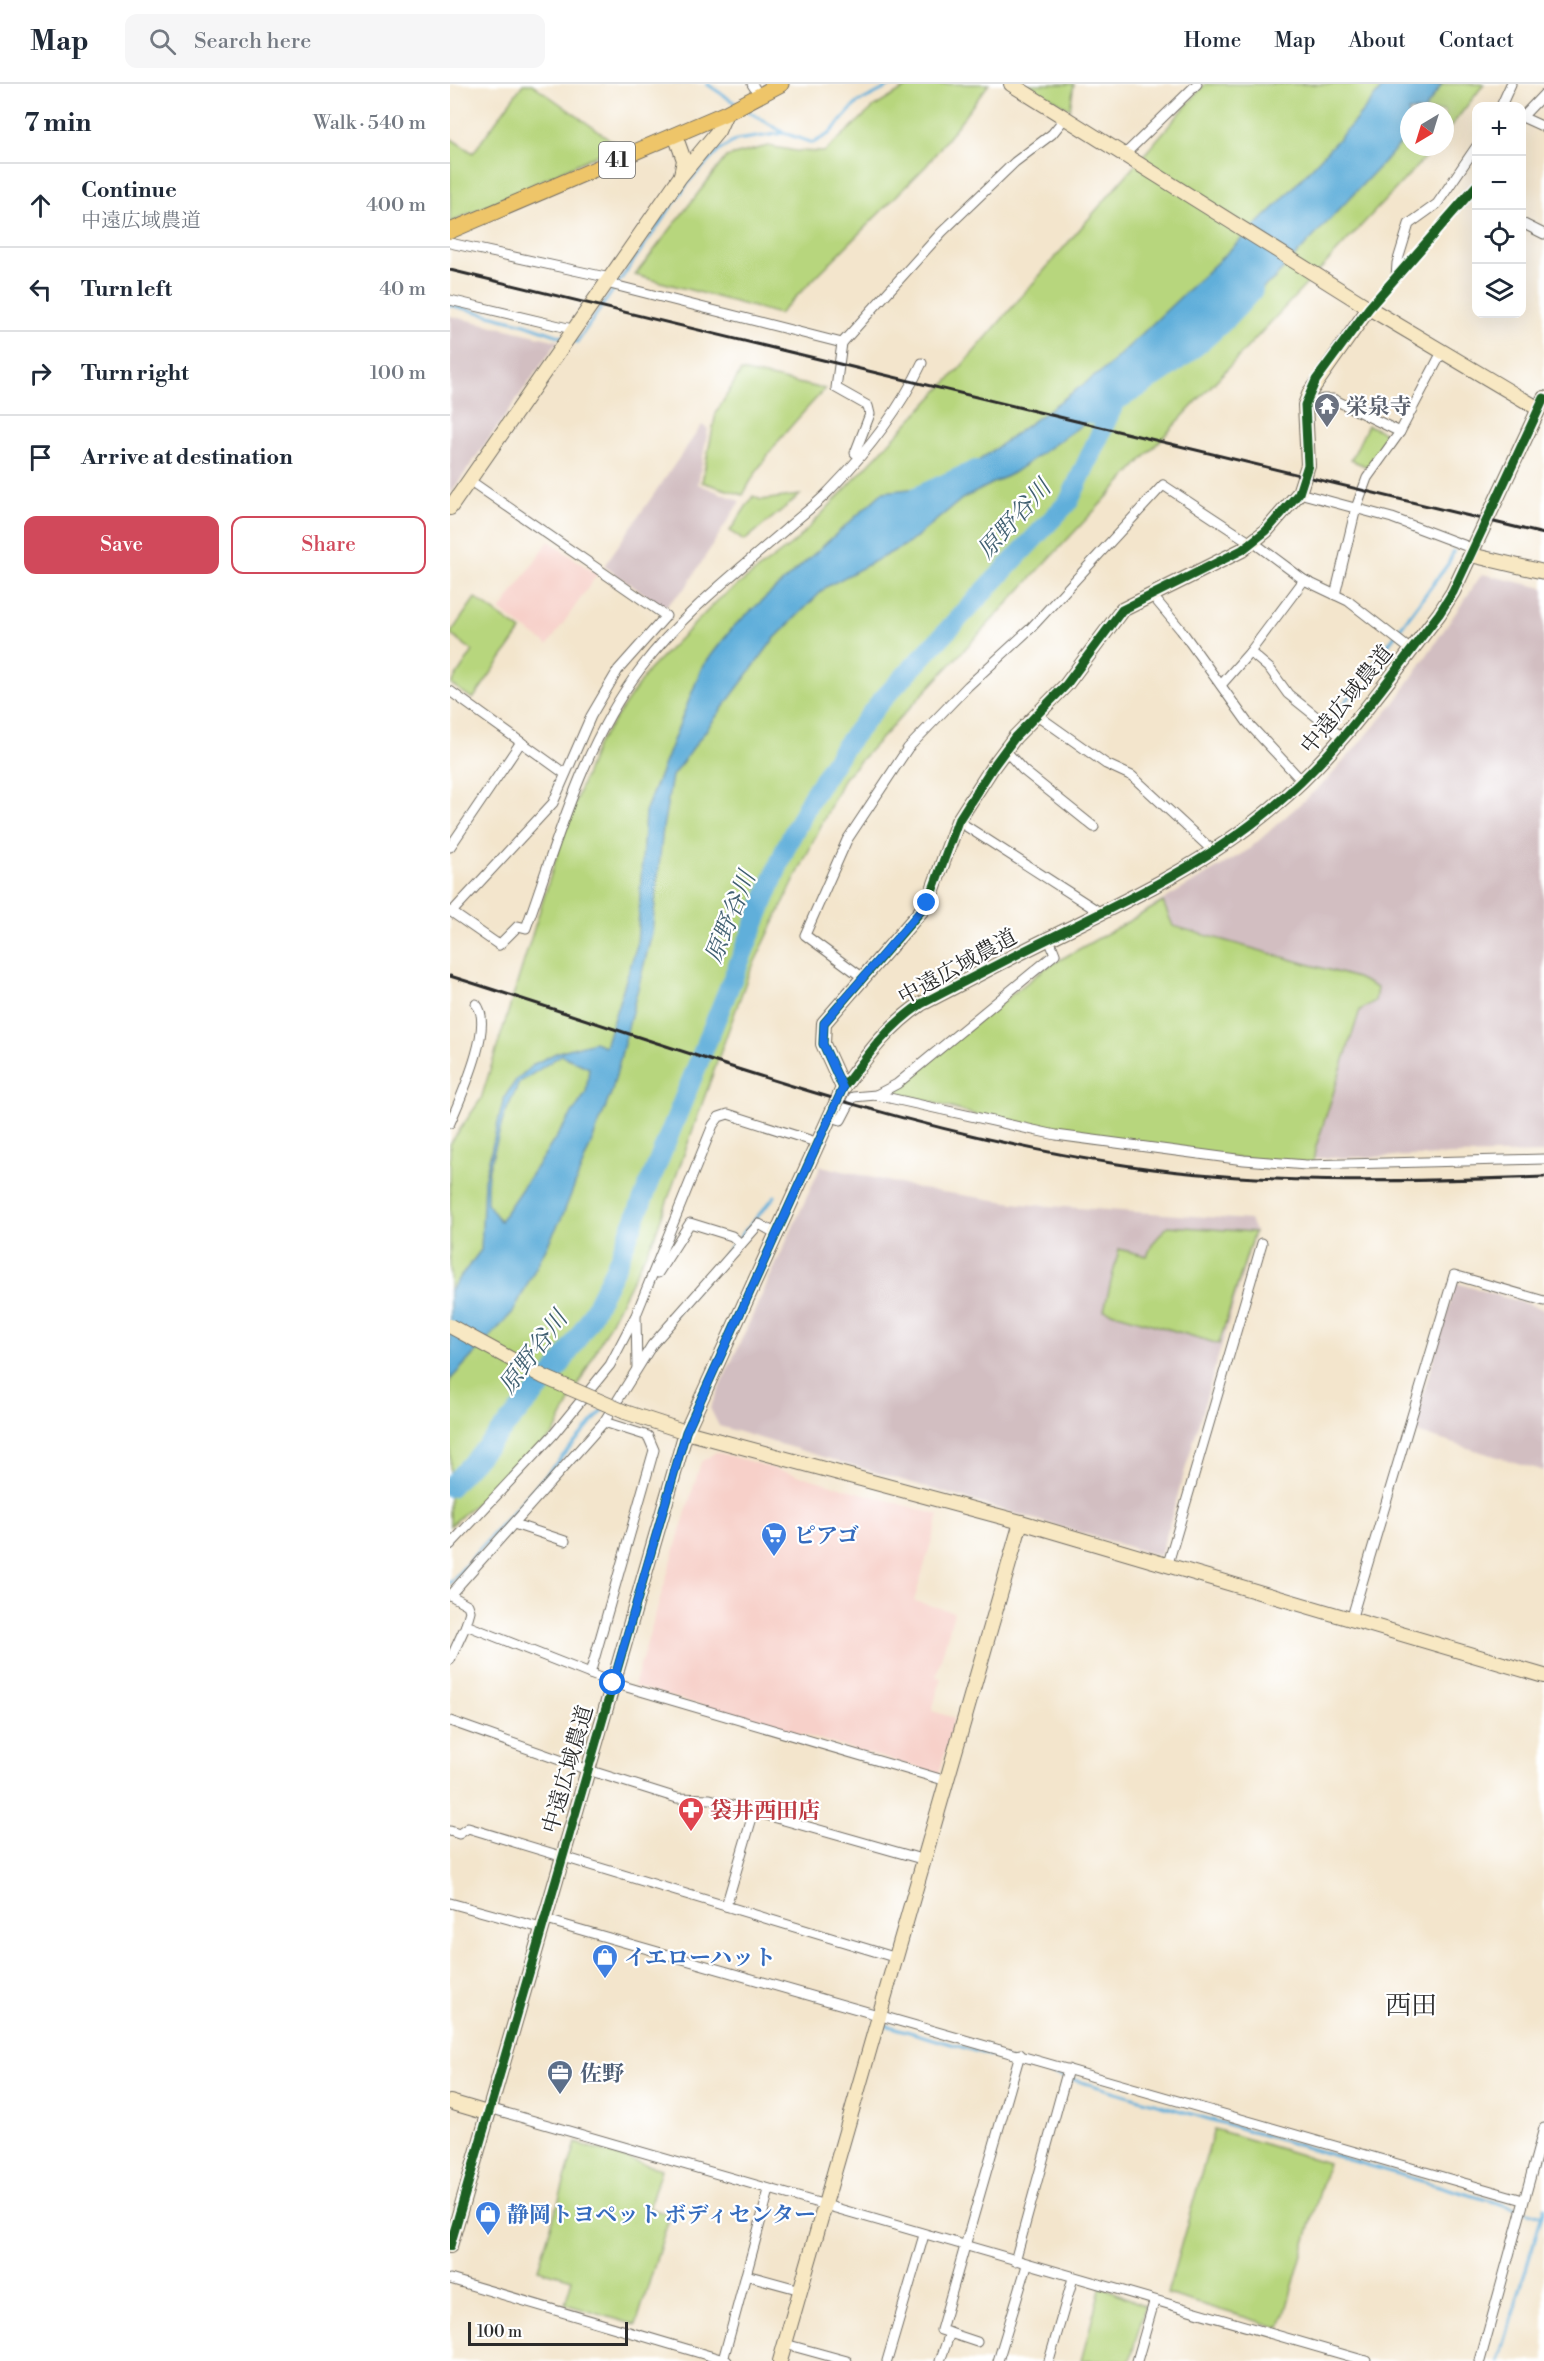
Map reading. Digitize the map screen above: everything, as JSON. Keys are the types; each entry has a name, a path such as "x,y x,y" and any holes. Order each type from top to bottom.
{"main road":[{"name":"41","path":"450,231 726,113 756,89 781,84"}],"street":[{"path":"1011,84 1369,308 1442,352 1541,404"},
{"path":"1128,158 1197,84"},
{"path":"1503,102 1511,84"},
{"path":"1526,113 1544,94"},
{"path":"450,508 572,329 680,177 717,130 726,113"},
{"path":"847,470 870,414 868,406 836,388 842,343 942,232 1015,162 1052,134 1065,118"},
{"path":"1526,119 1544,127"},
{"path":"675,135 684,160 680,177"},
{"path":"1396,277 1397,262 1409,224 1437,204 1472,153"},
{"path":"843,1088 823,1044 822,1033 829,1015 927,903 958,821 1005,750 1066,685 1122,610 1242,550 1252,543 1299,493 1308,465 1305,405 1316,380 1369,308 1472,198"},
{"path":"1526,225 1544,234"},
{"path":"450,243 608,281 842,343"},
{"path":"450,300 572,329"},
{"path":"1335,595 1356,508 1366,478 1400,432 1442,352"},
{"path":"469,480 666,616 618,670 591,716 564,773 553,803 451,912 499,945 518,926 526,928 585,765 609,714 641,667 683,621 828,492 906,395 921,363"},
{"path":"1305,405 1323,399 1333,399 1400,432"},
{"name":"中遠広域農道","path":"450,2246 686,1432 843,1088 876,1043 902,1017 1049,939 1141,894 1213,851 1258,819 1302,781 1343,738 1439,614 1472,552 1541,404"},
{"path":"862,977 805,934 847,840 908,748 968,686 1030,630 1163,484 1304,580 1348,601 1411,650"},
{"path":"1299,493 1392,518 1472,552 1544,572"},
{"path":"1221,685 1250,652 1304,580"},
{"path":"1151,594 1247,722 1302,781"},
{"path":"1250,652 1270,669 1288,694 1343,738"},
{"path":"450,691 564,773"},
{"path":"1037,715 1106,764 1132,776 1213,851"},
{"path":"450,846 521,742"},
{"path":"1005,750 1023,770 1094,827"},
{"path":"958,821 1101,913"},
{"path":"876,1095 897,1084 1054,954 1049,939"},
{"path":"451,1116 479,1041 483,1019 481,1009 476,1004"},
{"path":"831,1117 841,1120 854,1097 876,1095 1056,1135 1233,1159 1306,1165 1544,1159"},
{"path":"450,1545 553,1435 610,1365 636,1315 713,1125 719,1118 728,1114 819,1143"},
{"path":"645,1292 690,1223 732,1236 741,1244"},
{"path":"450,1660 470,1611 468,1605 450,1595 604,1422 652,1345 759,1224 777,1234"},
{"path":"1167,1567 1262,1243"},
{"path":"1351,1620 1454,1275 1544,1301"},
{"path":"636,1315 637,1371"},
{"path":"450,1326 544,1377 625,1412 686,1432 1021,1522 1167,1567 1544,1676"},
{"path":"590,1674 654,1450 648,1436 604,1422"},
{"path":"780,2361 1021,1522"},
{"path":"514,1524 565,1541"},
{"path":"465,1625 613,1683 947,1781"},
{"path":"450,1721 588,1770 676,1798 710,1799 925,1860"},
{"path":"726,1906 754,1811"},
{"path":"450,1831 459,1834 468,1828 897,1958"},
{"path":"451,1907 542,1924 1019,2056 1523,2200"},
{"path":"977,2342 941,2330 1019,2056"},
{"path":"1015,2261 1068,2071"},
{"path":"450,2103 488,2111 769,2190 1366,2361"},
{"path":"1480,2361 1544,2128"},
{"path":"450,2279 725,2360 769,2190"},
{"path":"887,2361 924,2235"},
{"path":"998,2361 1027,2265"},
{"path":"746,2275 801,2290"},
{"path":"1049,2361 1073,2278"},
{"path":"1137,2361 1154,2302"},
{"path":"940,2361 950,2332"},
{"path":"785,2344 847,2361"}],"shaded area":[{"path":"450,316 558,341 450,494"},
{"path":"702,425 708,429 698,484 740,501 686,587 664,608 604,566"},
{"path":"549,541 597,575 548,645 500,611"},
{"path":"1482,574 1544,588 1544,1153 1280,1159 956,1111 903,1094 1075,952 1248,850 1327,780 1393,705"},
{"path":"821,1166 922,1189 1021,1204 1250,1220 1255,1231 1160,1556 719,1426 710,1408"},
{"path":"1456,1283 1544,1309 1544,1471 1412,1431"},
{"path":"716,1452 939,1515 914,1601 954,1612 936,1677 941,1678 932,1711 954,1718 939,1774 634,1686 701,1462"}],"green space":[{"path":"523,84 532,84 618,145 450,223 450,138 473,153"},
{"path":"912,84 989,84 927,165 779,314 635,275 726,157 768,146 796,151 824,152 874,107"},
{"path":"1027,84 1074,84 1070,109"},
{"path":"1205,84 1484,84 1454,122 1454,102 1400,102 1400,156 1427,156 844,778 748,976 655,1235 553,1435 450,1526 450,1144 481,1099 567,823 597,745 648,671 718,600 796,541 959,369"},
{"path":"741,371 825,389 770,452 743,495 702,482 716,413"},
{"path":"1368,425 1390,435 1370,468 1351,460"},
{"path":"800,495 744,541 730,531 753,496 761,500"},
{"path":"475,598 521,631 473,699 451,684 473,651 450,634"},
{"path":"1163,902 1173,926 1357,978 1377,988 1375,1001 1360,1010 1315,1150 1313,1165 1188,1154 993,1120 892,1091 897,1084 1047,967"},
{"path":"1168,1226 1254,1232 1219,1344 1104,1310 1119,1249 1147,1256 1153,1243"},
{"path":"1214,2129 1328,2163 1281,2328 1167,2294"},
{"path":"576,2143 661,2169 649,2208 670,2215 636,2325 565,2304 572,2279 538,2269"},
{"path":"1101,2286 1145,2306 1130,2361 1081,2361"}],"water":[{"path":"1385,84 1442,84 1430,102 1400,102 1400,145 1274,279 1115,402 1013,473 962,499 909,543 826,587 774,639 672,776 663,828 652,933 612,1091 562,1217 513,1312 450,1380 450,1290 481,1250 484,1180 504,1098 516,1080 534,1064 558,1052 594,1042 605,1046 637,945 645,812 702,667 734,626 883,492 945,485 1106,368 1275,207 1354,122","holes":["561,1055 589,1068 586,1093 500,1221 487,1203 488,1172 504,1116 519,1083"]}],"waterway":[{"path":"707,84 735,103"},
{"path":"746,110 784,133 813,143 829,134 857,103 894,84"},
{"path":"571,340 577,342 690,180 720,150 736,140 784,133"},
{"name":"原野谷川","path":"1092,414 1136,389 1179,360 1218,327 1253,290"},
{"path":"450,305 525,324 562,337"},
{"name":"原野谷川","path":"450,1487 559,1367 588,1322 615,1268 786,847 811,798 842,750 880,702 1069,501 1115,402"},
{"name":"原野谷川","path":"918,496 976,470"},
{"path":"1329,724 1448,564 1454,551"},
{"path":"650,1342 775,1196"},
{"path":"450,1583 606,1407"},
{"path":"882,2024 1542,2216"},
{"path":"1499,2361 1544,2208"}],"railway":[{"path":"450,270 1544,534"},
{"path":"450,976 859,1106 942,1128 1111,1163 1218,1176 1327,1181 1544,1177"}],"cycle path":[{"path":"843,1088 823,1044 824,1023 928,903 958,821 992,768 1015,737 1066,685 1122,610 1242,550 1266,531 1299,493 1308,465 1305,405 1316,380 1369,308 1472,191"},
{"path":"450,2246 686,1432 843,1088 888,1032 921,1004 1137,895 1194,863 1248,827 1297,786 1361,715 1439,614 1453,592 1544,398"}],"place":[{"name":"栄泉寺","path":"1327,429"},
{"name":"ピアゴ","path":"774,1558"},
{"name":"袋井西田店","path":"691,1833"},
{"name":"イエローハット","path":"605,1980"},
{"name":"佐野","path":"560,2096"},
{"name":"静岡トヨペット ボディセンター","path":"488,2237"}],"district":[{"name":"西田","path":"1411,2005"}],"route":[{"path":"613,1683 686,1432 843,1088 823,1044 824,1023 862,977 916,919 927,903"}]}
